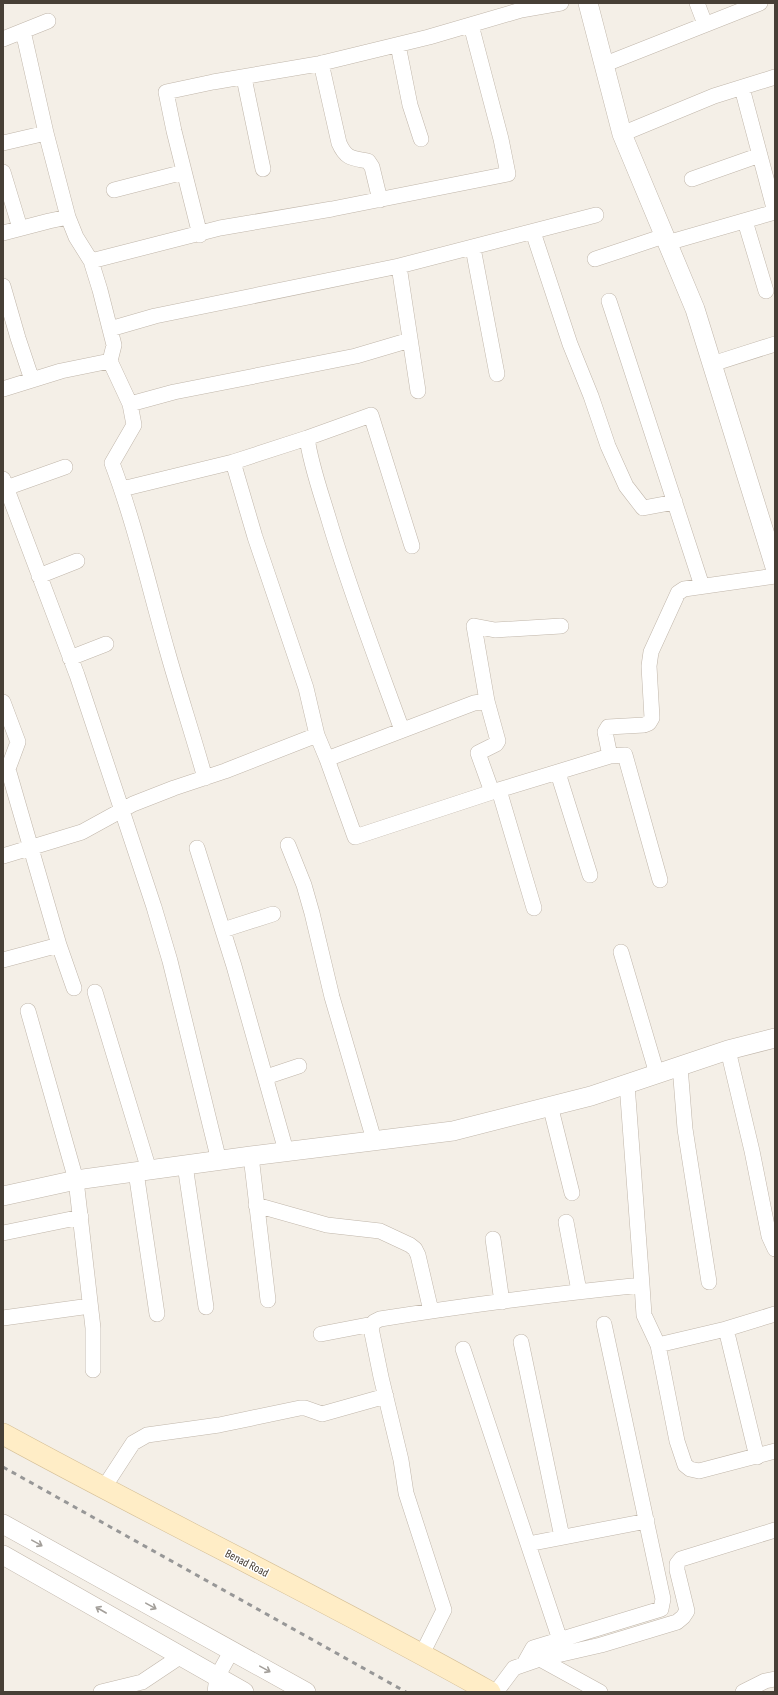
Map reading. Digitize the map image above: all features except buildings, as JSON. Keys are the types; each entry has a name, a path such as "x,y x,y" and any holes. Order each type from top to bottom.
{"main road":[{"name":"Benad Road","path":"3,1434 103,1489 422,1654 490,1692"}],"street":[{"path":"200,235 166,92 321,63 398,45 521,10 561,3"},
{"path":"588,3 622,134 695,309 775,567"},
{"path":"697,3 705,24"},
{"path":"603,65 760,3"},
{"path":"3,39 48,21"},
{"path":"91,261 156,244 200,235 220,228 380,200 508,174 501,139 471,25"},
{"path":"23,31 46,133 68,217 76,237 91,261 114,345 110,361 130,404 134,425 112,463 122,489 144,559 167,651 205,778"},
{"path":"398,45 410,105 421,139"},
{"path":"321,63 339,143 348,157 368,161 372,167 380,200"},
{"path":"622,134 714,96 775,77"},
{"path":"244,78 263,169"},
{"path":"595,259 775,212 742,88"},
{"path":"4,140 46,133"},
{"path":"692,178 760,155"},
{"path":"3,172 20,228"},
{"path":"114,190 184,172"},
{"path":"110,329 155,316 398,266 473,248 596,215"},
{"path":"3,233 68,217"},
{"path":"745,221 766,291"},
{"path":"533,232 570,344 591,396 608,446 626,486 643,508 675,502"},
{"path":"473,248 497,374"},
{"path":"398,266 418,391"},
{"path":"3,286 32,380"},
{"path":"609,301 702,586"},
{"path":"130,404 174,392 356,356 410,340"},
{"path":"712,364 775,344"},
{"path":"3,390 61,371 110,361"},
{"path":"122,489 233,462 371,415 412,546"},
{"path":"307,438 310,456 335,542 402,730"},
{"path":"233,462 255,536 306,688 317,735 356,837 496,791 610,756 625,754 660,880"},
{"path":"65,467 4,484 77,674 122,810 170,961 219,1160"},
{"path":"39,576 77,561"},
{"path":"610,756 605,732 608,727 644,725 650,723 652,718 649,666 651,652 678,593 684,589 775,576"},
{"path":"534,908 496,791 478,753 496,744 498,741 487,700 474,626 495,630 561,626"},
{"path":"70,658 106,644"},
{"path":"327,759 474,703 487,700"},
{"path":"3,702 18,742 8,756 8,769 59,945 74,988"},
{"path":"3,856 82,832 140,802 225,772 317,735"},
{"path":"558,773 590,875"},
{"path":"288,845 310,906 332,997 374,1140"},
{"path":"197,848 223,930 286,1151"},
{"path":"223,930 273,914"},
{"path":"3,960 59,945"},
{"path":"621,952 657,1074"},
{"path":"95,992 142,1171 157,1314"},
{"path":"28,1011 76,1180 93,1328 93,1370"},
{"path":"4,1192 76,1180 219,1160 453,1130 550,1105 592,1096 728,1050 775,1038"},
{"path":"728,1050 752,1151 769,1236 775,1249"},
{"path":"266,1077 299,1066"},
{"path":"680,1066 685,1128 709,1282"},
{"path":"627,1084 644,1315 658,1345 677,1441 685,1465 690,1469 699,1471 757,1457 775,1451"},
{"path":"550,1105 572,1193"},
{"path":"250,1156 268,1300"},
{"path":"185,1165 206,1307"},
{"path":"256,1205 326,1225 380,1231 410,1245 415,1249 418,1255 431,1311"},
{"path":"3,1233 81,1217"},
{"path":"566,1222 579,1291"},
{"path":"493,1239 502,1302"},
{"path":"321,1334 373,1324 374,1322 380,1320 431,1311 579,1291 642,1285"},
{"path":"3,1318 90,1306"},
{"path":"658,1345 726,1329 775,1314"},
{"path":"373,1324 371,1328 401,1460 406,1493 444,1610 422,1654"},
{"path":"524,1664 533,1648 661,1609 663,1600 604,1324"},
{"path":"726,1329 757,1457"},
{"path":"521,1342 562,1537"},
{"path":"463,1349 560,1640"},
{"path":"103,1489 133,1443 147,1435 219,1425 300,1408 305,1408 322,1414 386,1396"},
{"path":"528,1544 647,1522"},
{"path":"3,1524 306,1692"},
{"path":"496,1692 514,1668 524,1664 540,1658 601,1646 677,1622 687,1611 677,1570 677,1564 681,1559 775,1530"},
{"path":"3,1555 181,1656 216,1685 244,1692"},
{"path":"216,1685 232,1650"},
{"path":"101,1692 142,1682 181,1656"},
{"path":"540,1658 600,1692"},
{"path":"743,1692 765,1681 775,1679"}],"railway":[{"path":"3,1467 406,1692"}]}
